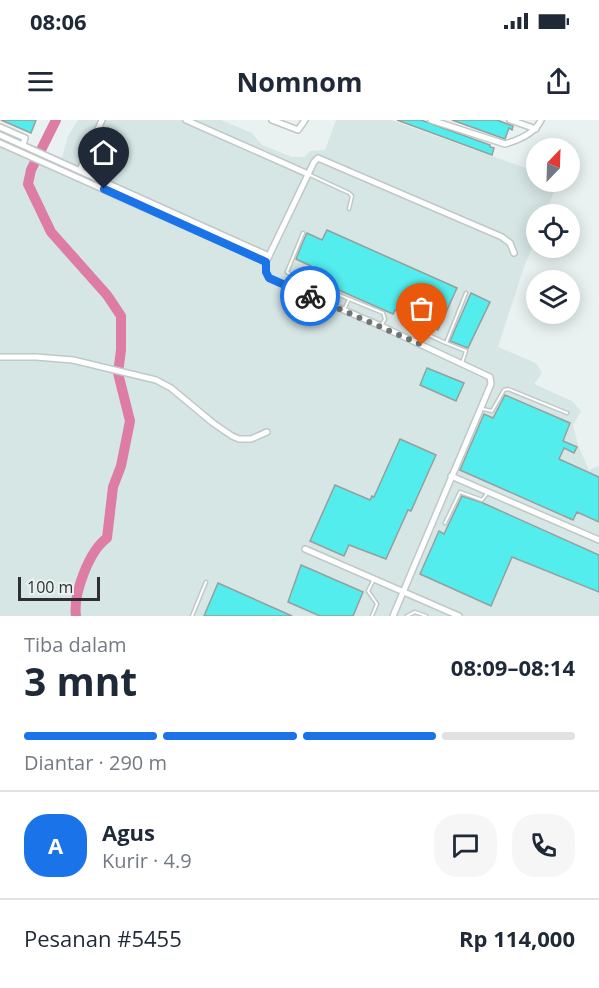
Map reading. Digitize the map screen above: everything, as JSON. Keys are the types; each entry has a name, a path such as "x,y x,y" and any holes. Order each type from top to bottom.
{"street":[{"path":"80,170 102,120"},
{"path":"186,120 308,174"},
{"path":"272,120 298,130 305,120"},
{"path":"431,120 448,123 500,144 510,143 536,129 541,120"},
{"path":"510,120 536,129"},
{"path":"0,127 25,138 27,147"},
{"path":"0,135 80,170 267,259"},
{"path":"0,143 267,259"},
{"path":"393,616 491,384 490,377 381,326 269,278 266,272 267,259 318,158 502,237 510,243 514,253"},
{"path":"0,357 56,358 156,380 171,388 232,436 239,439 251,439 267,432"},
{"path":"451,476 599,540"},
{"path":"305,549 459,616"}],"lane":[{"path":"308,174 349,193 352,200 349,209"},
{"path":"303,233 287,272 383,313 385,319 381,326"},
{"path":"300,292 305,281"},
{"path":"324,302 328,291"},
{"path":"446,343 466,293"},
{"path":"344,310 350,299"},
{"path":"404,324 466,351 462,363"},
{"path":"480,408 492,411 504,390 508,389 567,413"},
{"path":"445,523 460,492 482,500 488,492"},
{"path":"372,616 377,604 368,591 374,579"},
{"path":"192,616 206,582"},
{"path":"406,616 415,612 426,616"}],"shaded area":[{"path":"78,120 221,120 252,133 262,145 292,157 304,157 310,151 325,150 336,120 391,120 526,168 526,192 554,192 549,204 526,204 528,258 498,347 536,363 542,373 534,384 572,401 581,411 573,425 578,445 589,470 599,466 599,616 0,616 0,130 62,158 68,136"}],"building":[{"path":"1,120 36,120 31,133"},
{"path":"397,120 421,120 490,145 494,148 492,155"},
{"path":"452,120 497,120 513,126 512,130 509,128 505,139"},
{"path":"327,230 457,288 438,330 395,310 393,314 307,276 311,266 296,259 302,244 307,233 322,240"},
{"path":"471,293 490,302 468,348 450,341"},
{"path":"427,368 464,383 456,401 420,385"},
{"path":"505,395 570,423 563,441 577,447 574,453 564,448 559,459 599,477 599,522 577,512 573,520 460,470 484,414 493,418"},
{"path":"400,439 436,455 386,559 349,545 344,556 310,541 335,485 370,500 372,496 374,497"},
{"path":"462,496 483,503 599,555 599,592 512,557 491,606 420,574 439,531 444,534"},
{"path":"301,565 363,592 353,616 320,616 288,602"},
{"path":"218,583 292,616 204,616"}],"waterway":[{"path":"56,120 31,170 28,184 51,232 107,295 121,316 118,373 130,421 121,466 113,487 107,538 100,544 88,563 77,596 76,616"}],"way so far":[{"path":"310,296 422,345"}],"route":[{"path":"104,189 266,262 265,267 269,278 310,296"}]}
